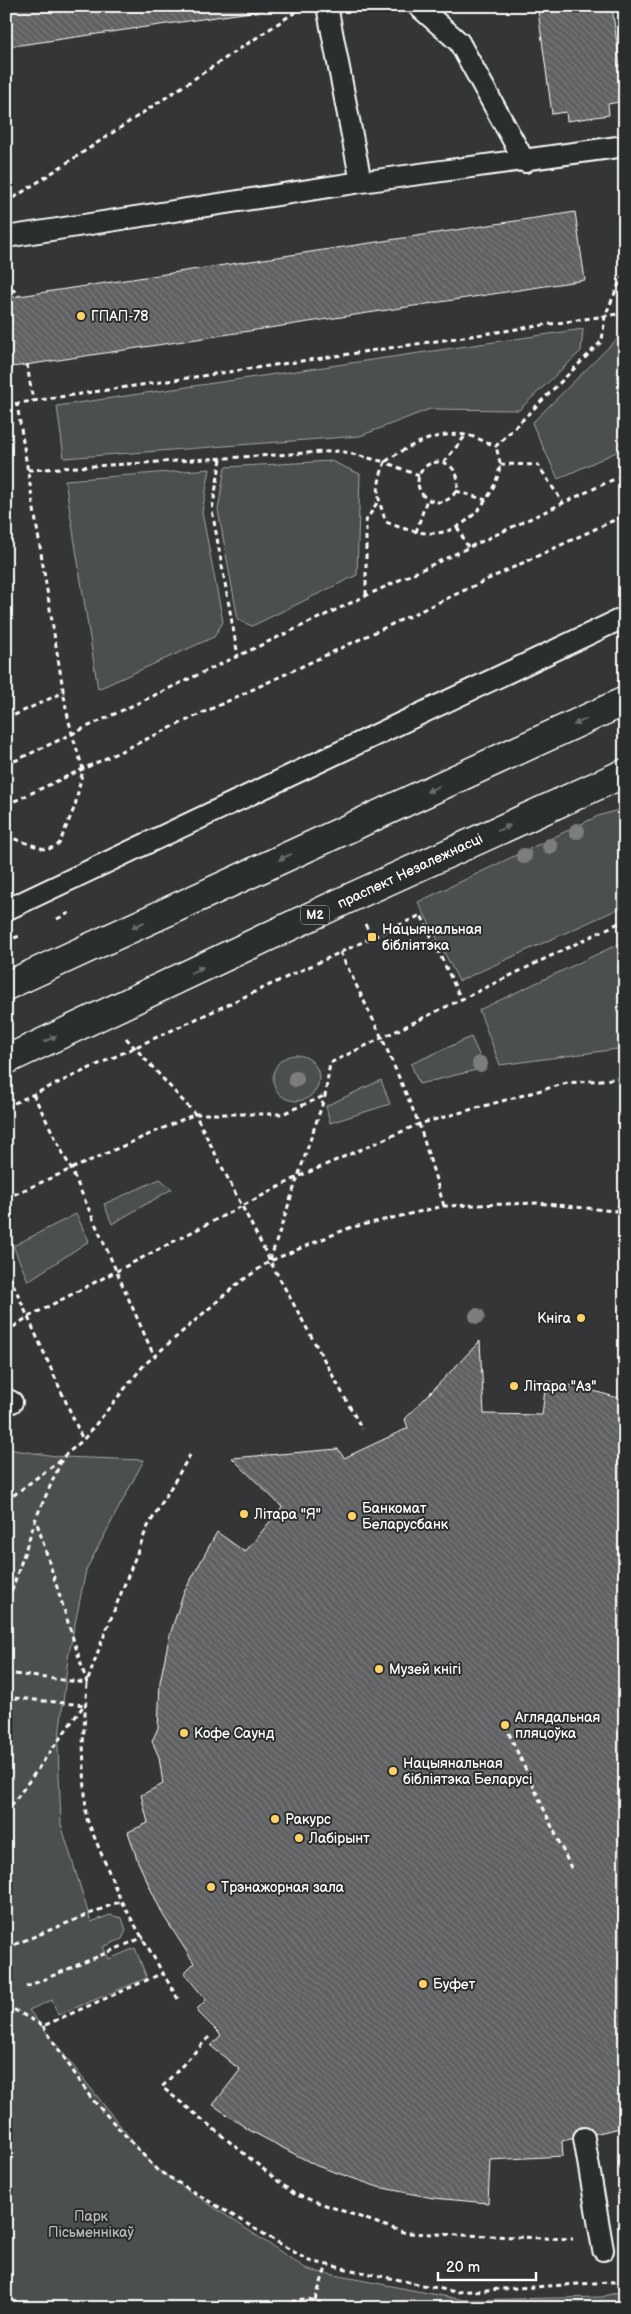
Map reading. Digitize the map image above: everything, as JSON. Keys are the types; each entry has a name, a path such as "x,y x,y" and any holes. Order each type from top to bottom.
{"main road":[{"path":"6,986 625,701"},
{"name":"праспект Незалежнасці","path":"6,1060 352,897 625,773"}],"lane":[{"path":"327,6 361,182"},
{"path":"418,6 459,42 525,162"},
{"path":"6,237 361,182 525,162 625,146"},
{"path":"6,910 625,617"},
{"path":"584,2138 602,2243"}],"path":[{"path":"6,203 305,6"},
{"path":"496,446 602,342 605,316 625,270"},
{"path":"6,282 19,296"},
{"path":"6,405 625,313"},
{"path":"27,364 33,401"},
{"path":"6,836 47,850 59,844 75,806 83,769 72,734 64,692 17,404"},
{"path":"466,435 496,446 500,464 496,480 486,500 457,527 442,532 410,532 386,522 379,500 378,482 385,462 400,452 431,438 466,435"},
{"path":"444,462 455,471 458,477 456,491 447,501 440,503 427,500 418,489 419,476 426,466 444,462 466,435"},
{"path":"28,470 340,451 385,462 419,476"},
{"path":"221,459 212,510 238,656"},
{"path":"500,464 538,465 563,503"},
{"path":"6,765 625,474"},
{"path":"456,491 486,500"},
{"path":"366,595 366,521 379,500"},
{"path":"416,532 427,500"},
{"path":"6,804 625,515"},
{"path":"457,527 468,548"},
{"path":"6,719 64,692"},
{"path":"6,1106 421,915 461,998"},
{"path":"270,1261 300,1176 325,1096 330,1063 625,920"},
{"path":"340,952 382,1038 420,1124 444,1206"},
{"path":"126,1038 133,1048 195,1114 270,1261 362,1429"},
{"path":"6,1332 28,1317 116,1270 243,1207 300,1176 420,1124 567,1083 625,1078"},
{"path":"33,1094 71,1169 154,1356"},
{"path":"6,1198 195,1114 282,1114 325,1096"},
{"path":"617,1210 625,1193"},
{"path":"6,1501 82,1440 144,1365 236,1285 270,1261 349,1228 444,1206 537,1203 625,1212"},
{"path":"6,1268 82,1440"},
{"path":"178,1999 144,1937 121,1901 86,1817 82,1744 87,1683 147,1528 190,1455"},
{"path":"6,1608 36,1518 63,1457"},
{"path":"36,1518 87,1683"},
{"path":"6,1673 87,1683"},
{"path":"6,1697 84,1705"},
{"path":"6,1813 84,1705"},
{"path":"505,1725 572,1870"},
{"path":"6,1948 121,1901"},
{"path":"26,1987 144,1937"},
{"path":"43,2026 163,1973"},
{"path":"6,2006 43,2026 91,2098 157,2170 310,2262 456,2292 625,2281"},
{"path":"208,2037 162,2087 294,2194 406,2233 586,2240 602,2243"},
{"path":"315,2300 327,2265"},
{"path":"284,2308 295,2301 305,2298 315,2300 327,2308"}],"green space":[{"path":"583,329 581,351 519,410 430,409 360,436 64,458 57,406"},
{"path":"625,331 625,448 558,479 532,423"},
{"path":"331,461 360,474 357,575 252,626 238,620 218,510 225,467"},
{"path":"210,469 202,512 223,622 214,637 98,689 65,480"},
{"path":"625,808 625,906 459,981 418,902 598,816"},
{"path":"625,941 625,1048 500,1065 479,1010"},
{"path":"471,1037 485,1068 419,1084 411,1064"},
{"path":"301,1055 313,1061 318,1069 318,1087 313,1095 305,1100 291,1101 279,1095 274,1087 273,1073 279,1061 287,1056"},
{"path":"381,1080 390,1104 330,1123 326,1106"},
{"path":"160,1179 172,1189 112,1224 104,1204"},
{"path":"76,1214 89,1241 28,1281 13,1246"},
{"name":"Парк Пісьменнікаў","path":"6,1449 63,1457 144,1460 86,1570 68,1658 58,1747 61,1824 91,1922 110,1915 122,1918 126,1930 122,1939 103,1947 109,1959 135,1948 147,1978 58,2015 52,2000 29,2010 152,2166 308,2270 464,2300 602,2297 625,2290 625,2308 6,2308"}],"building":[{"path":"6,6 264,6 265,10 6,47"},
{"path":"564,6 617,6 612,7 625,101 608,104 609,115 567,121 566,112 552,114 538,11"},
{"path":"575,212 585,280 6,368 6,298"},
{"name":"Нацыянальная бібліятэка Беларусі","path":"480,1341 484,1414 542,1415 546,1381 580,1387 625,1400 625,2127 562,2141 563,2156 490,2160 488,2203 433,2198 378,2187 317,2166 249,2130 213,2105 240,2070 211,2046 221,2035 196,2010 206,2000 184,1973 194,1963 163,1915 138,1862 128,1832 148,1823 141,1795 163,1784 159,1757 152,1741 158,1728 160,1682 169,1638 183,1594 217,1532 245,1552 282,1507 232,1458 338,1449 344,1458 408,1428 405,1419"}],"place":[{"name":"ГПАП-78","path":"81,316"},
{"name":"Нацыянальная бібліятэка","path":"372,937"},
{"name":"Кніга","path":"581,1318"},
{"name":"Літара \"Аз\"","path":"514,1386"},
{"name":"Літара \"Я\"","path":"244,1514"},
{"name":"Банкомат Беларусбанк","path":"352,1516"},
{"name":"Музей кнігі","path":"379,1669"},
{"name":"Аглядальная пляцоўка","path":"505,1725"},
{"name":"Кофе Саунд","path":"184,1733"},
{"name":"Нацыянальная бібліятэка Беларусі","path":"393,1771"},
{"name":"Ракурс","path":"275,1819"},
{"name":"Лабірынт","path":"299,1838"},
{"name":"Трэнажорная зала","path":"211,1887"},
{"name":"Буфет","path":"423,1984"}]}
